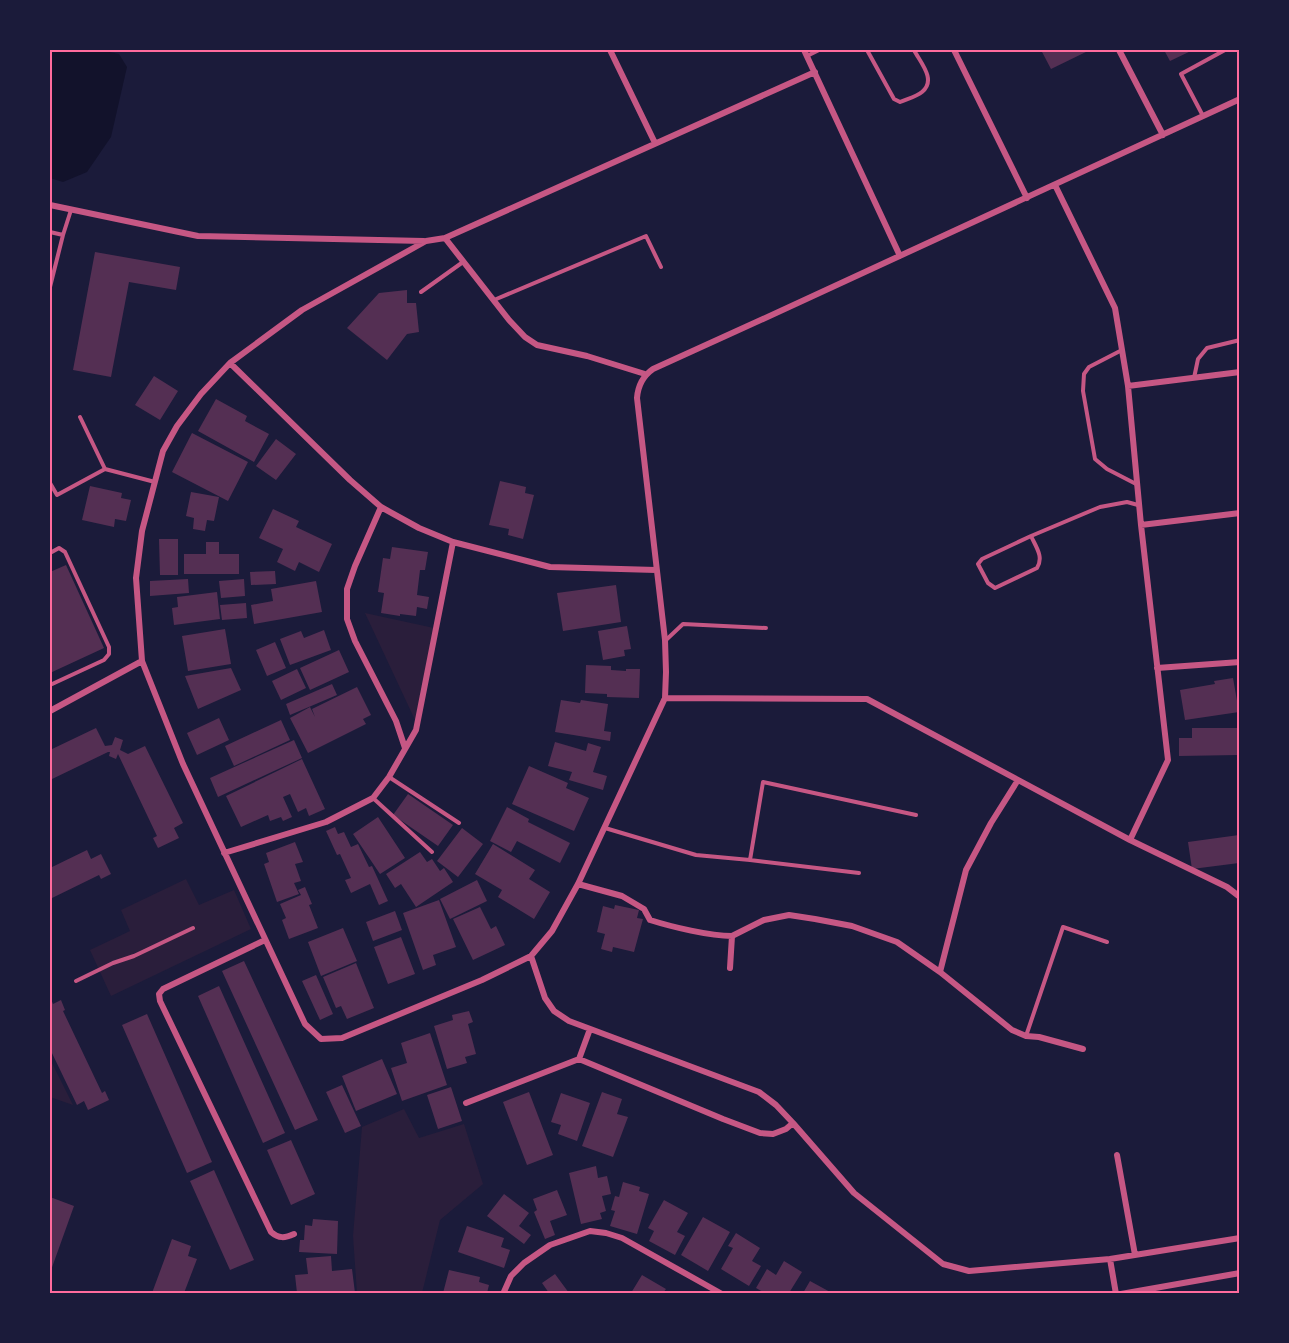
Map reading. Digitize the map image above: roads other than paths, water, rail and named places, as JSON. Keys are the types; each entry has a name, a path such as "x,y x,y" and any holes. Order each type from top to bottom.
{"street":[{"path":"610,50 655,143"},
{"path":"954,50 1027,198"},
{"path":"1119,50 1163,135"},
{"path":"806,52 900,256"},
{"path":"50,205 198,236 426,241 445,238 815,72"},
{"path":"426,241 302,310 230,363 201,394 177,426 163,452 142,531 136,578 142,661 183,764 304,1024 321,1039 342,1038 482,980 531,956 552,931 578,884 665,698 665,640 637,398 645,374 1239,99"},
{"path":"1055,185 1116,308 1128,386 1141,525 1168,760 1130,840"},
{"path":"445,238 525,337 537,345 587,356 645,374"},
{"path":"230,363 350,480 381,507 419,528 453,542 550,567 656,570"},
{"path":"1128,386 1239,372"},
{"path":"381,507 347,589 347,619 355,641 396,721 405,748"},
{"path":"1141,525 1239,513"},
{"path":"224,853 326,822 373,798 389,777 416,730 453,542"},
{"path":"50,711 142,661"},
{"path":"1157,668 1239,662"},
{"path":"665,698 867,699 1130,840 1227,887 1239,897"},
{"path":"940,972 966,870 991,823 1018,780"},
{"path":"578,884 622,896 644,909 650,920 722,936 732,936 764,920 789,915 852,926 897,942 940,972 1012,1030 1026,1036 1040,1037 1083,1049"},
{"path":"730,968 732,936"},
{"path":"265,940 163,989 159,994 160,1001 271,1232 275,1236 286,1238 294,1234"},
{"path":"531,956 545,998 554,1011 569,1021 759,1092 776,1105 793,1123 854,1193 943,1264 969,1272 1110,1259 1239,1238"},
{"path":"579,1059 590,1029"},
{"path":"466,1103 579,1059 760,1133 773,1134 786,1129 793,1123"},
{"path":"1117,1155 1135,1255"},
{"path":"503,1293 511,1276 524,1263 550,1245 590,1231 622,1238 722,1293"},
{"path":"1110,1259 1116,1293"},
{"path":"1121,1293 1239,1273"}],"lane":[{"path":"806,52 819,50"},
{"path":"867,50 894,99 900,102 921,92 928,85 928,76 914,50"},
{"path":"1203,116 1180,74 1225,50"},
{"path":"50,287 71,210"},
{"path":"50,232 63,235"},
{"path":"493,300 646,236 662,267"},
{"path":"422,292 463,262"},
{"path":"1194,378 1198,359 1207,348 1239,340"},
{"path":"1122,350 1089,367 1084,374 1083,390 1095,459 1107,469 1138,485"},
{"path":"80,417 105,469"},
{"path":"50,483 57,495 105,469 155,482"},
{"path":"1031,536 1040,555 1037,568 995,588 988,583 978,564 982,559 1031,536 1100,507 1127,502 1139,505"},
{"path":"50,553 58,548 65,552 109,646 109,654 104,660 50,686"},
{"path":"665,640 683,624 766,628"},
{"path":"389,777 459,823"},
{"path":"750,860 763,782 916,815"},
{"path":"373,798 432,852"},
{"path":"604,828 696,855 859,873"},
{"path":"1026,1036 1063,927 1107,942"},
{"path":"76,981 193,928"}]}
